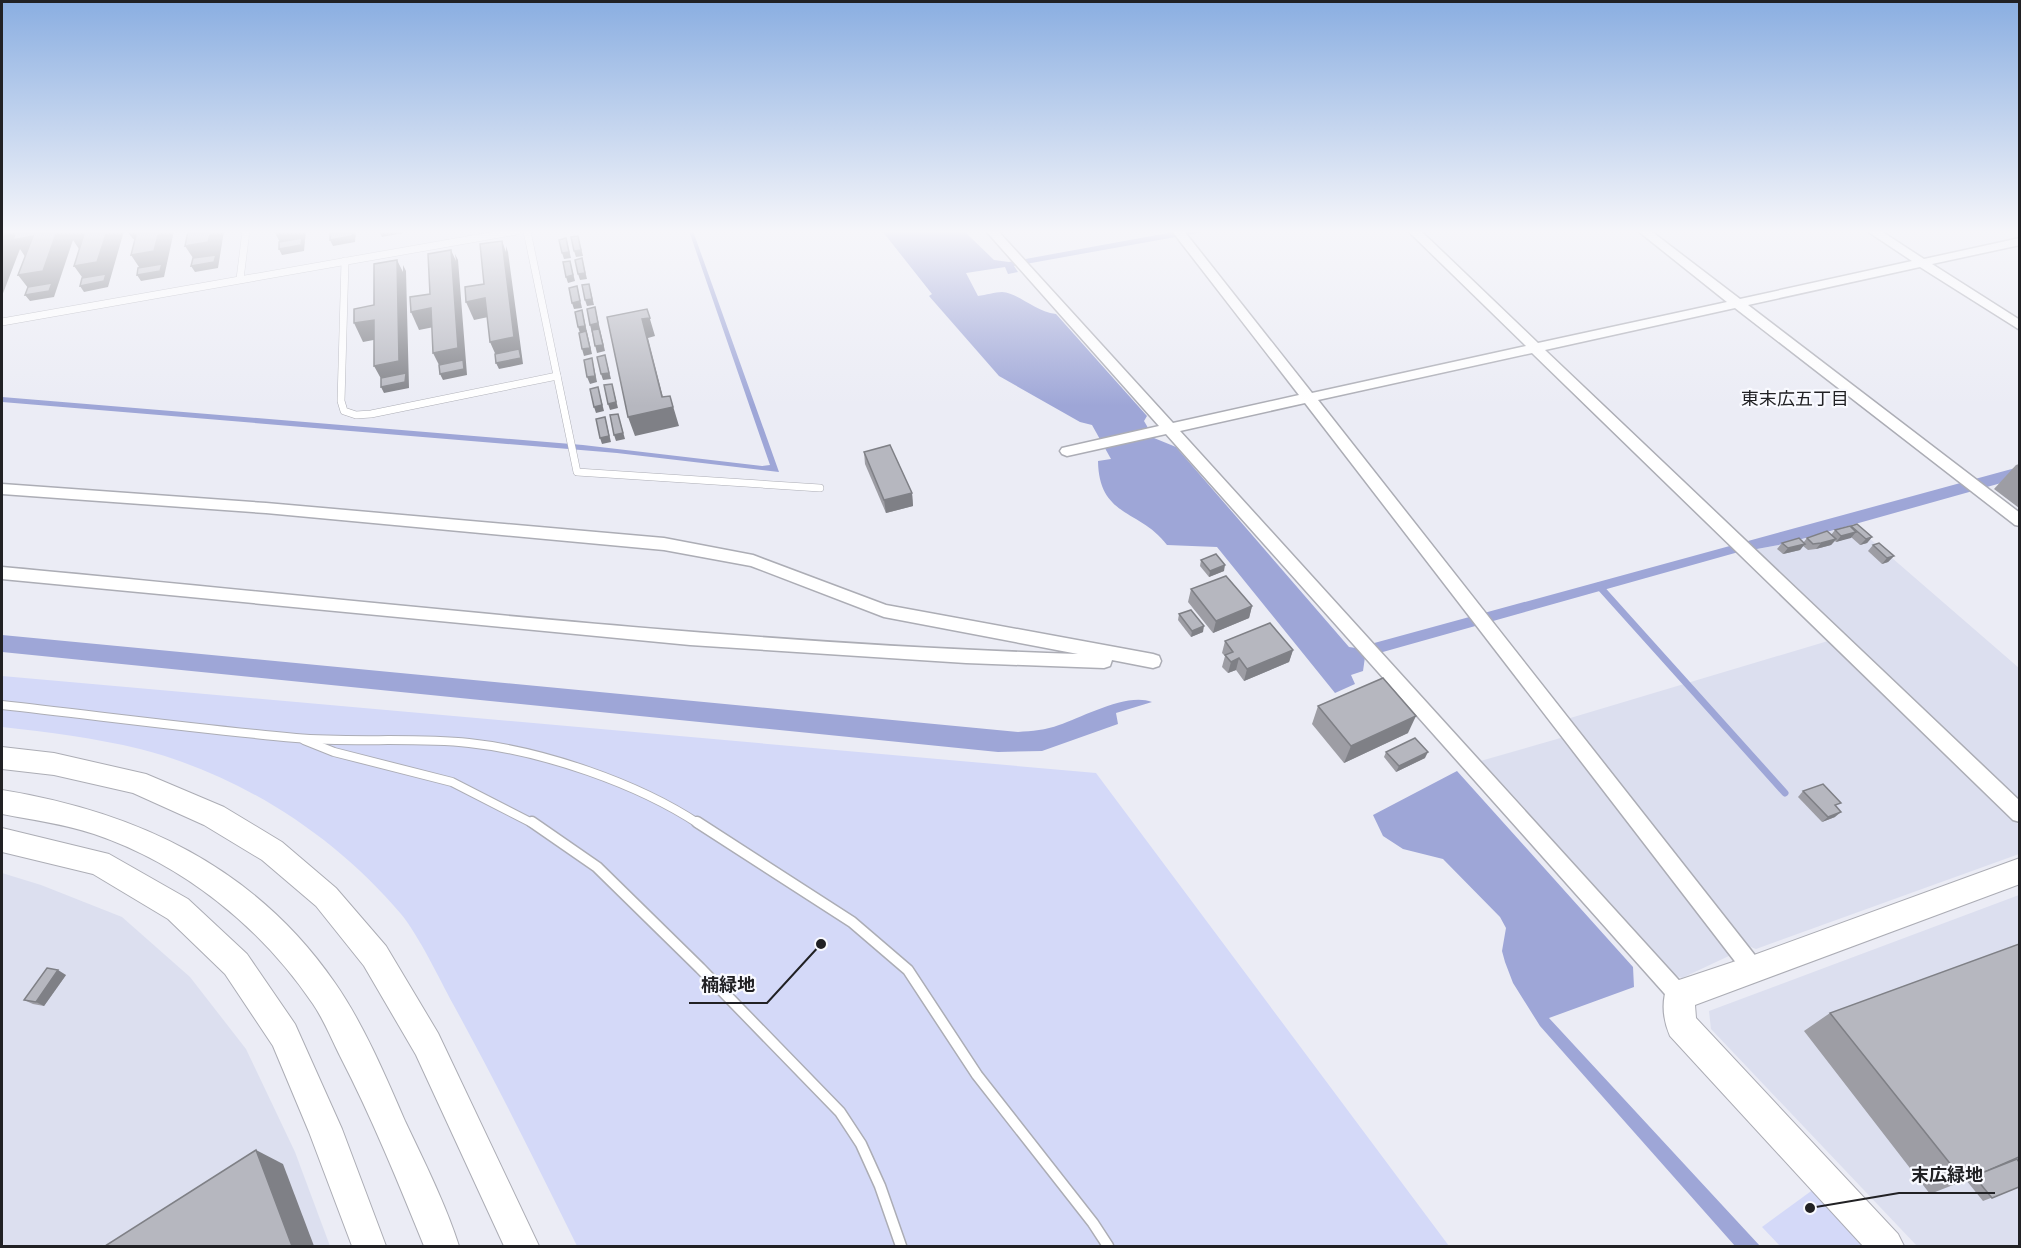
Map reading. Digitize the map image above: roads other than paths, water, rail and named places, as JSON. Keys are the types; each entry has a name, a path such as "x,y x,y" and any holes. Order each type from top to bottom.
{"street":[{"path":"1043,289 1163,429 1368,650 1679,995 1681,1025 1887,1246"},
{"path":"1223,289 1754,970"},
{"path":"1475,289 2019,814"},
{"path":"1720,289 2019,521"},
{"path":"1067,451 1801,289"},
{"path":"1962,289 2019,326"},
{"path":"2,489 266,508 664,544 753,561 884,611 1153,662 1008,659 747,645 2,573"},
{"path":"2,758 54,764 137,782 224,822 272,851 326,897 375,956 427,1044 522,1246"},
{"path":"2,802 99,822 172,855 228,891 278,936 324,993 372,1081 442,1246"},
{"path":"2,840 99,863 178,909 236,964 284,1035 325,1129 369,1246"},
{"path":"1679,995 1754,970 2019,871"}],"lane":[{"path":"2,322 183,289"},
{"path":"344,289 341,401 344,411 356,415 371,414 557,376"},
{"path":"539,289 577,472 820,488"},
{"path":"2,705 298,738 468,743 518,751 577,767 675,808 852,922 908,970 977,1076 1093,1223 1108,1246"},
{"path":"298,738 334,752 453,782 526,818 597,867 700,968 840,1112 861,1144 880,1186 902,1246"}],"waterway":[{"path":"1599,586 1785,793"}],"place":[{"name":"楠緑地","path":"821,944"},
{"name":"末広緑地","path":"1810,1208"}],"district":[{"name":"東末広五丁目","path":"1795,399"}]}
